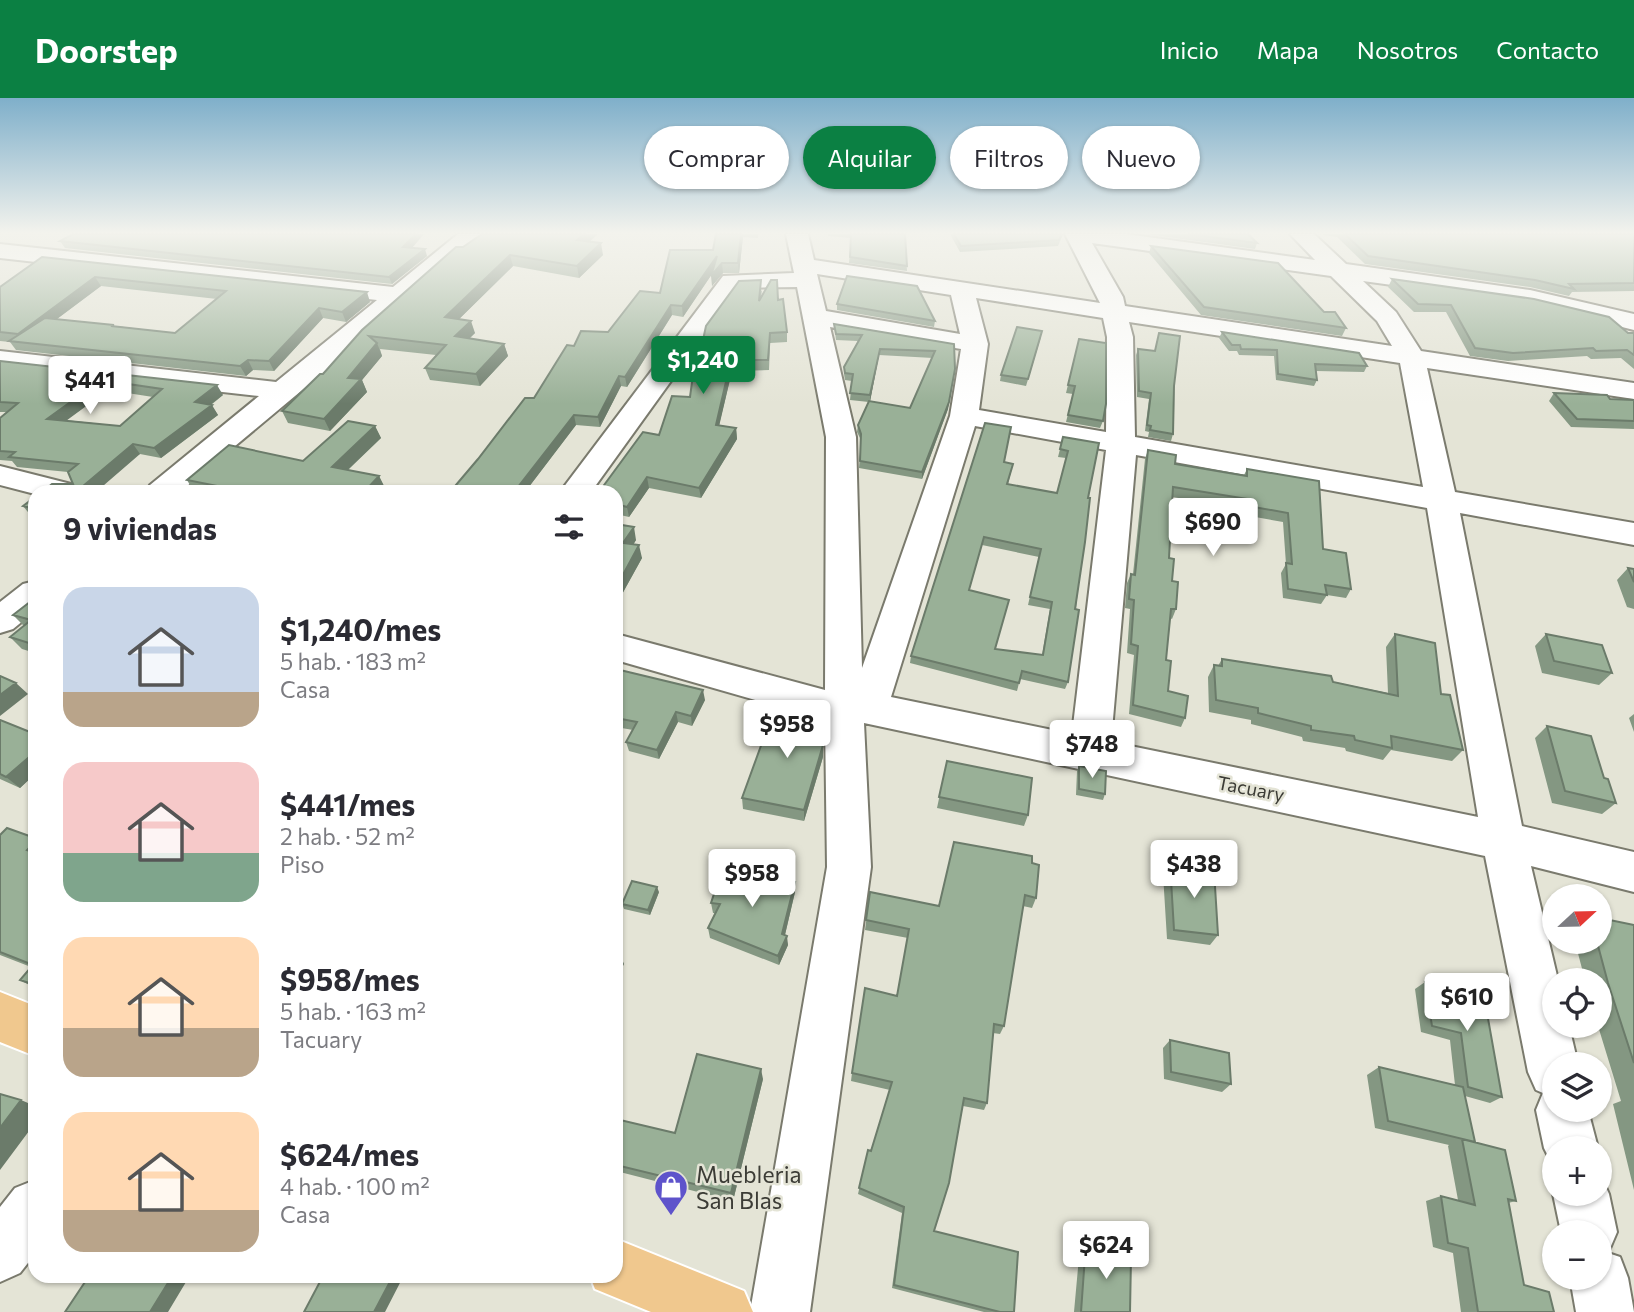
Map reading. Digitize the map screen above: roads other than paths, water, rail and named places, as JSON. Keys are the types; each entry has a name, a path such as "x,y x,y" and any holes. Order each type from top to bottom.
{"main road":[{"path":"0,1017 28,1028"},
{"path":"623,1271 723,1312"}],"street":[{"path":"361,291 401,295"},
{"path":"170,485 406,291"},
{"path":"580,485 724,291"},
{"path":"780,1312 849,867 856,708 841,437 810,291"},
{"path":"846,291 975,344"},
{"path":"856,708 964,416 975,344 962,291"},
{"path":"973,291 1634,391"},
{"path":"1090,755 1121,444 1120,337 1108,291"},
{"path":"1360,291 1387,317 1412,358 1441,499 1503,839 1550,1052"},
{"path":"1483,291 1530,297 1634,323"},
{"path":"0,359 284,391"},
{"path":"964,416 1634,534"},
{"path":"0,475 38,485"},
{"path":"0,620 28,598"},
{"name":"Tacuary","path":"623,649 856,708 1503,839 1634,872"},
{"path":"0,1253 28,1217"},
{"path":"1601,1290 1606,1312"}],"place":[{"name":"Muebleria San Blas","path":"671,1217"}]}
